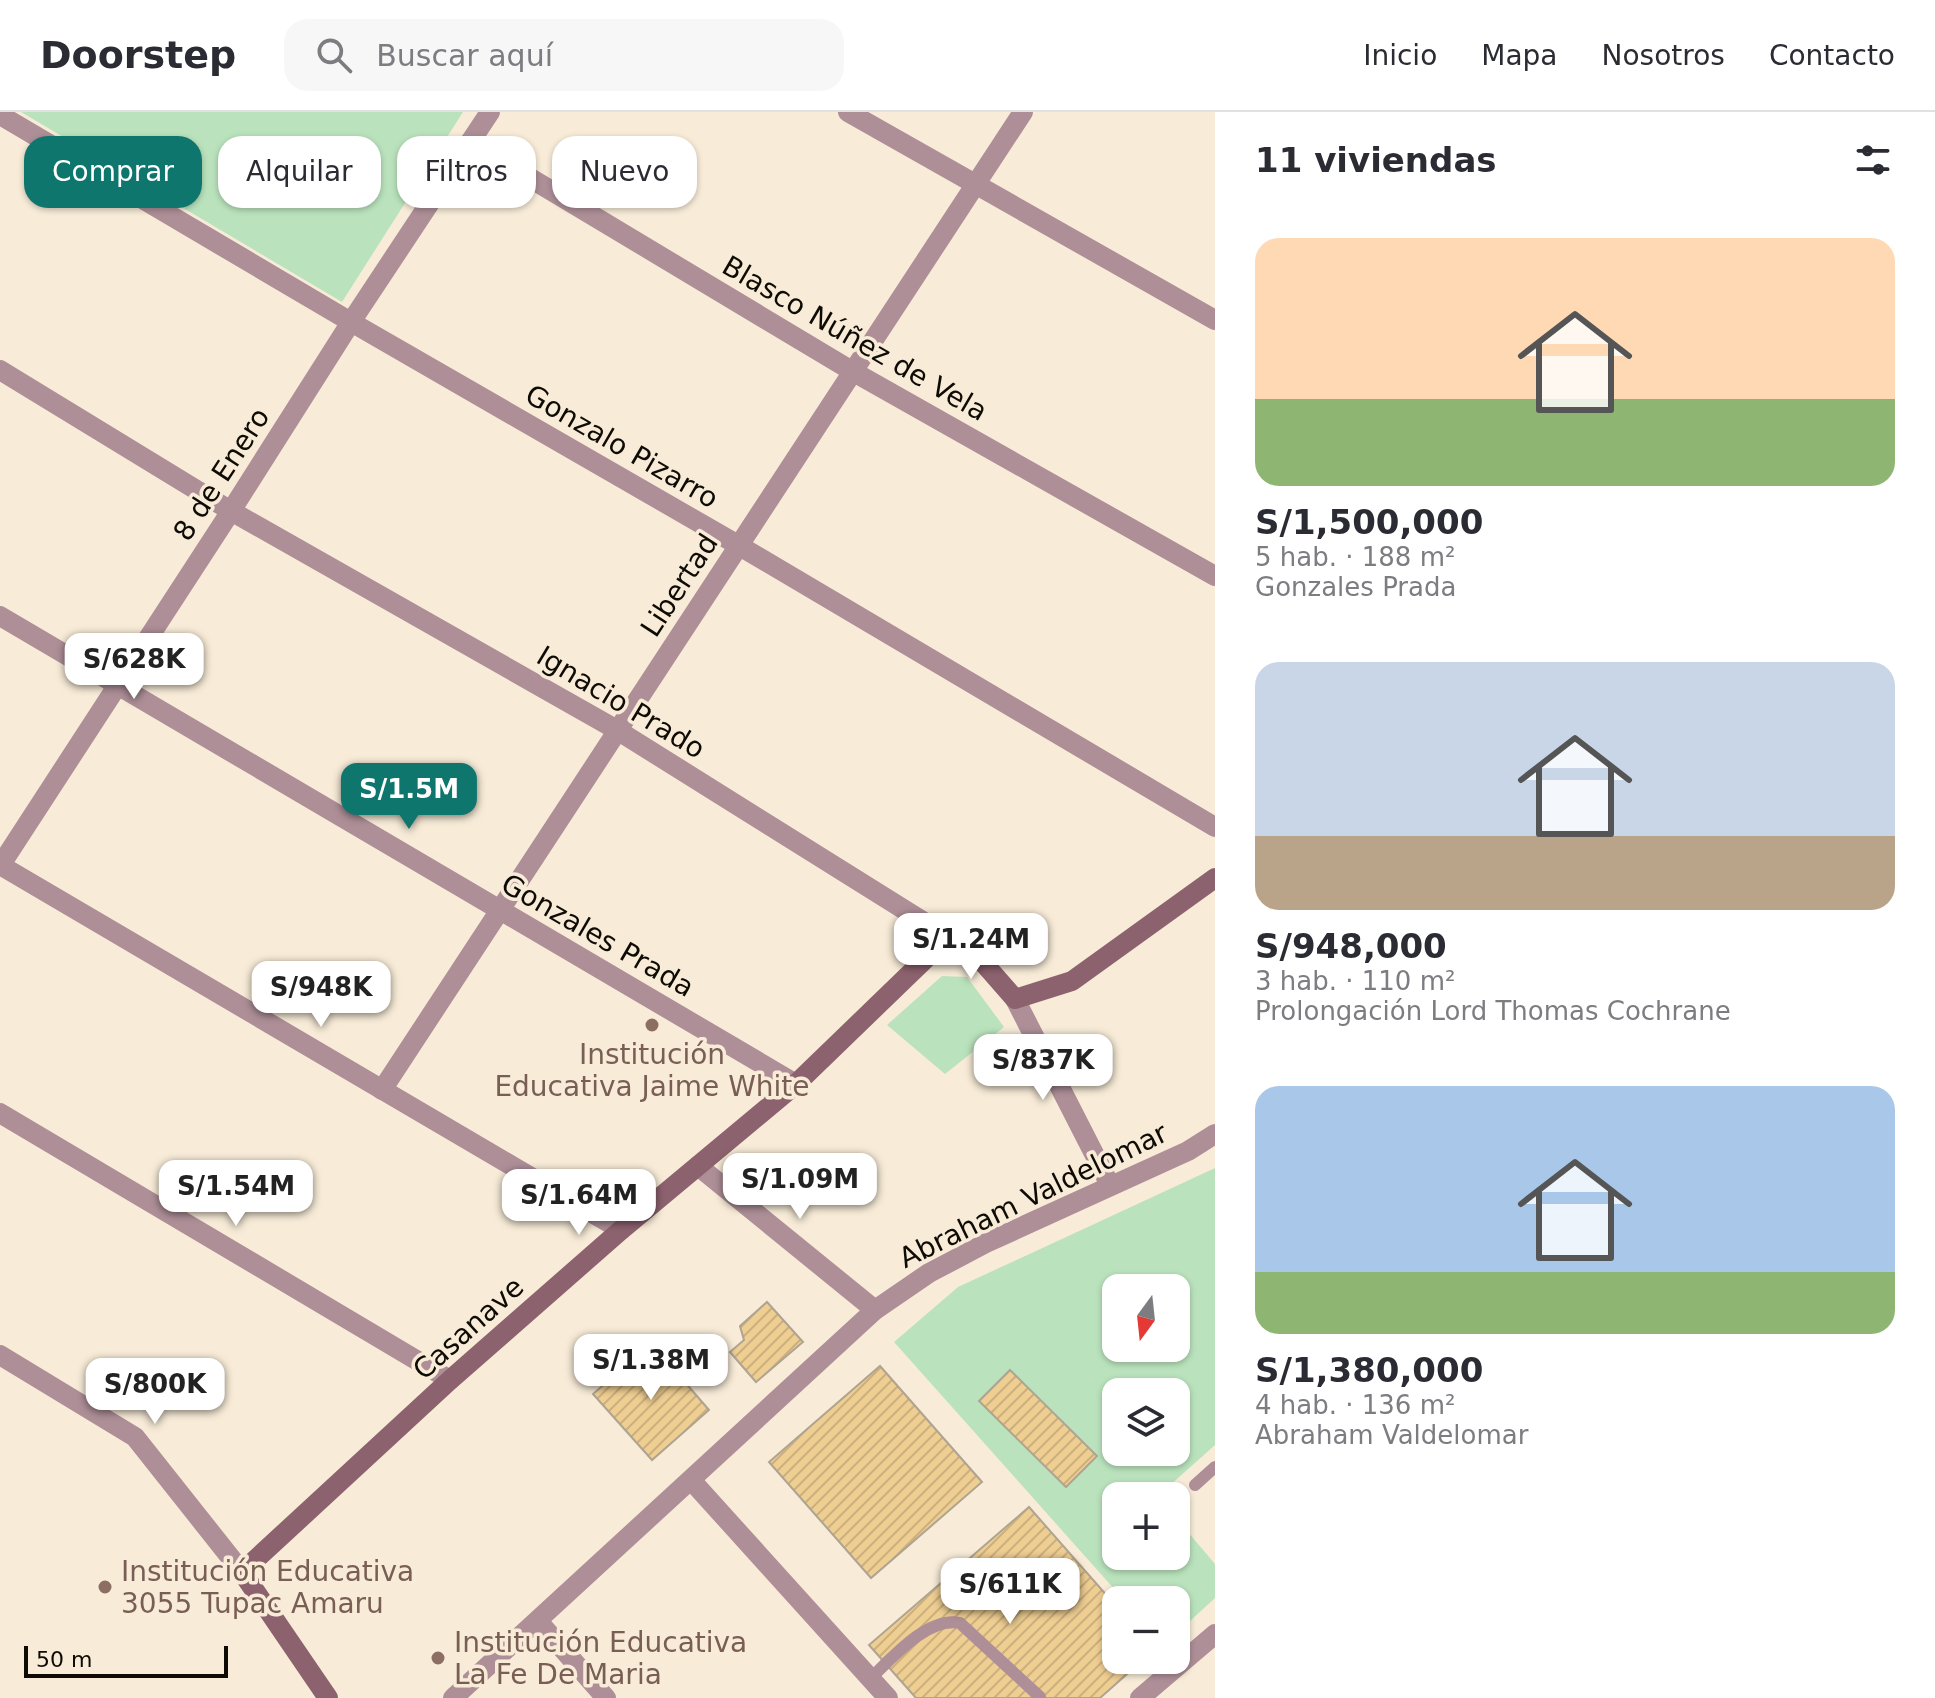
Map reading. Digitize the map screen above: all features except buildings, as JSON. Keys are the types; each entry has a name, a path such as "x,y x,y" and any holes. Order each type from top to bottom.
{"street":[{"name":"8 de Enero","path":"474,136 490,112"},
{"path":"848,112 1215,320"},
{"name":"Libertad","path":"382,1090 1023,112"},
{"name":"Gonzalo Pizarro","path":"0,115 1215,827"},
{"name":"Blasco Núñez de Vela","path":"536,182 852,371 1215,576"},
{"name":"8 de Enero","path":"0,865 426,208"},
{"name":"Ignacio Prado","path":"0,370 231,511 617,730 980,959 1015,999 1110,1185"},
{"name":"Gonzales Prada","path":"0,616 796,1084"},
{"path":"0,865 621,1230"},
{"path":"1015,999 1072,981 1215,878"},
{"name":"Casanave","path":"242,1572 450,1380 621,1230 796,1084 948,937"},
{"path":"0,1113 450,1380"},
{"name":"Abraham Valdelomar","path":"453,1698 875,1310 929,1273 986,1243 1188,1151 1215,1134"},
{"path":"698,1166 875,1310"},
{"path":"0,1355 135,1437 242,1572 328,1698"},
{"path":"691,1480 888,1698"},
{"path":"538,1621 606,1698"},
{"path":"1140,1698 1215,1634"}],"lane":[{"path":"1195,1485 1215,1467"},
{"path":"870,1679 915,1637 951,1621 960,1623 1040,1697"}],"green space":[{"path":"21,112 463,112 448,136 397,136 397,208 402,208 342,302 183,208 202,208 202,136 62,136"},
{"path":"942,976 967,977 1004,1027 945,1074 887,1025"},
{"path":"1215,1168 1215,1445 1174,1482 1102,1482 1102,1570 1190,1570 1190,1535 1215,1564 1215,1598 1190,1621 1190,1586 1112,1586 894,1342 958,1287"}],"place":[{"name":"Institución Educativa Jaime White","path":"652,1025"},
{"name":"Institución Educativa 3055 Tupac Amaru","path":"105,1587"},
{"name":"Institución Educativa La Fe De Maria","path":"438,1658"}]}
